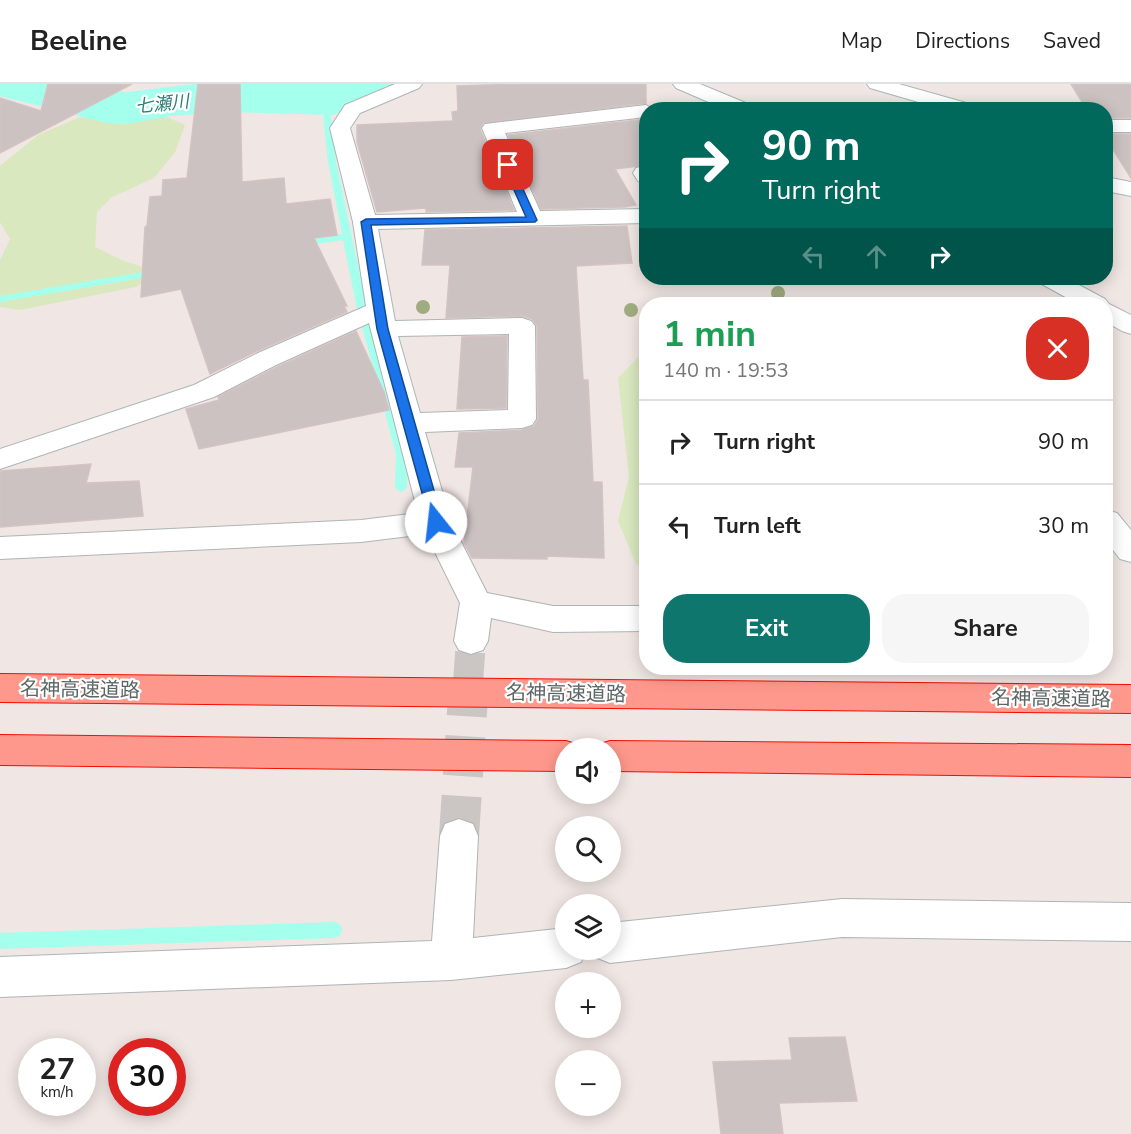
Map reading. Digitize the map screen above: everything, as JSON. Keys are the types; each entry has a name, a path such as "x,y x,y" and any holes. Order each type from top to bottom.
{"highway":[{"name":"名神高速道路","path":"0,688 1131,699"},
{"path":"0,750 555,756"},
{"path":"621,756 1131,761"}],"street":[{"path":"412,84 352,109 340,128 366,222 372,318 408,423 436,522 476,603 471,641"},
{"path":"877,84 941,102"},
{"path":"668,102 702,92 726,102"},
{"path":"532,220 492,128 639,107"},
{"path":"1113,126 1131,126"},
{"path":"1113,185 1131,189"},
{"path":"366,222 639,216"},
{"path":"1061,285 1082,297"},
{"path":"1113,314 1131,326"},
{"path":"0,459 204,391 267,359 372,318 522,326 522,419 408,423"},
{"path":"3,546 361,531 436,522"},
{"path":"1113,530 1131,552 1113,555"},
{"path":"476,603 553,619 639,619"},
{"path":"451,960 459,836"},
{"path":"621,942 842,918 1131,922"},
{"path":"0,976 451,960 555,949"}],"green space":[{"path":"153,111 185,125 175,152 154,178 112,197 97,212 95,247 124,261 158,272 136,287 20,310 0,307 0,260 10,239 0,222 0,166 38,135 92,112"},
{"path":"639,356 639,566 636,564 618,521 629,477 618,378"}],"building":[{"path":"48,84 132,84 0,153 0,98 41,111"},
{"path":"198,84 240,84 242,182 284,178 286,204 330,199 337,235 314,238 347,306 344,306 347,312 210,374 181,289 141,297 145,227 147,226 150,197 162,196 163,180 187,178"},
{"path":"646,84 646,102 483,123 480,129 514,210 426,212 426,208 377,212 357,142 357,125 453,121 452,112 458,111 457,86"},
{"path":"1071,84 1131,84 1131,118 1113,118 1113,102 1082,102"},
{"path":"639,120 639,166 615,169 636,205 541,209 508,135"},
{"path":"1113,134 1131,134 1131,178 1113,149"},
{"path":"627,226 632,263 576,266 583,380 588,380 593,482 602,482 604,558 547,556 547,559 472,558 464,543 473,467 455,467 459,433 522,430 534,426 538,419 537,326 532,319 522,316 446,318 450,265 422,265 425,230"},
{"path":"356,331 384,392 389,410 199,449 186,409 219,400 218,397 277,367"},
{"path":"507,336 506,408 457,409 462,337"},
{"path":"91,464 86,483 139,481 143,516 0,527 0,471"},
{"path":"845,1037 857,1101 779,1103 783,1134 721,1134 713,1062 792,1060 789,1038"}],"waterway":[{"name":"七瀬川","path":"14,84 106,107 127,108 170,101 226,97 332,100 381,84"},
{"path":"332,100 326,106 332,162 361,304 402,454 401,488"},
{"path":"297,244 347,236"},
{"path":"0,299 161,272"},
{"path":"0,941 334,930"}],"tunnel":[{"path":"468,682 471,641"},
{"path":"459,836 469,681"}],"route":[{"path":"436,522 378,310 366,222 532,220 508,165"}]}
